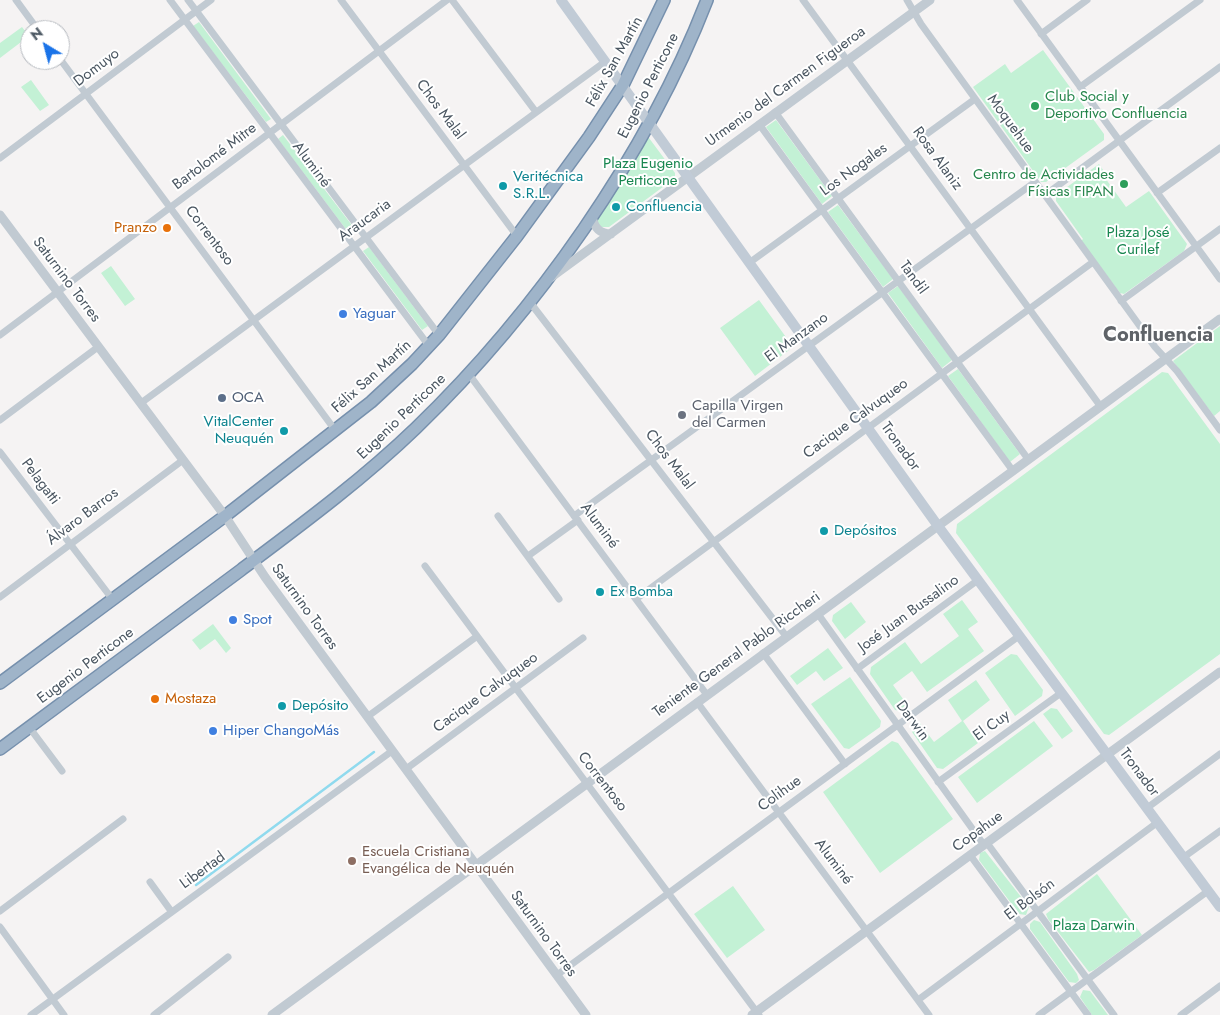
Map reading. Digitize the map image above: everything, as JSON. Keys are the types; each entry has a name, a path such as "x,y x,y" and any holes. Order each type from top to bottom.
{"highway":[{"name":"Félix San Martín","path":"0,683 225,516 335,430 384,390 429,346 517,236 589,137 623,85 664,0"},
{"name":"Eugenio Perticone","path":"0,749 253,561 370,469 416,428 468,373 542,284 592,216 649,125 675,76 707,0"}],"main road":[{"name":"Tronador","path":"561,0 938,526 1220,906"}],"street":[{"path":"16,0 31,20"},
{"name":"Aluminé","path":"170,0 429,346"},
{"name":"Aluminé","path":"188,0 439,335"},
{"name":"Domuyo","path":"0,158 211,0"},
{"name":"Chos Malal","path":"341,0 517,236"},
{"name":"Bartolomé Mitre","path":"0,335 447,0"},
{"path":"452,0 536,112"},
{"name":"Rosa Alaniz","path":"804,0 1101,407"},
{"name":"Moquehue","path":"907,0 975,99 1121,301 1220,430"},
{"name":"Urmenio del Carmen Figueroa","path":"542,284 930,0"},
{"path":"1017,0 1220,279"},
{"path":"1041,34 1087,0"},
{"path":"1080,87 1200,0"},
{"name":"Araucaria","path":"141,403 606,61"},
{"path":"1045,195 1220,67"},
{"name":"Correntoso","path":"68,70 335,430"},
{"name":"Los Nogales","path":"749,263 975,99"},
{"name":"Tandil","path":"775,112 1028,459"},
{"path":"759,124 1012,471"},
{"path":"1158,193 1220,148"},
{"name":"El Manzano","path":"528,556 651,460 1035,182"},
{"name":"Saturnino Torres","path":"0,215 225,516 253,561 586,1015"},
{"path":"592,216 598,230 611,234"},
{"path":"1121,301 1220,229"},
{"name":"Cacique Calvuqueo","path":"636,599 1093,262"},
{"name":"Chos Malal","path":"529,300 786,636"},
{"name":"Teniente General Pablo Riccheri","path":"272,1015 475,864 1220,319"},
{"path":"0,420 98,347"},
{"name":"Aluminé","path":"468,373 707,695"},
{"path":"1213,421 1220,416"},
{"name":"Pelagatti","path":"0,452 113,600"},
{"name":"Álvaro Barros","path":"0,597 183,460"},
{"path":"498,516 560,600"},
{"name":"Correntoso","path":"425,566 756,1014"},
{"name":"José Juan Bussalino","path":"857,669 978,580"},
{"name":"Darwin","path":"818,614 938,782 1114,1015"},
{"name":"Colihue","path":"557,975 1019,636"},
{"path":"367,717 476,637"},
{"name":"Cacique Calvuqueo","path":"406,769 583,638"},
{"path":"763,653 845,764"},
{"name":"Copahue","path":"756,1014 1220,672"},
{"name":"El Cuy","path":"938,782 1061,692"},
{"name":"Aluminé","path":"697,702 929,1015"},
{"path":"29,727 62,771"},
{"name":"Libertad","path":"31,1015 392,751"},
{"path":"1147,808 1220,754"},
{"path":"0,911 123,819"},
{"name":"El Bolsón","path":"918,1000 1158,822"},
{"path":"1184,857 1220,830"},
{"path":"970,855 1088,1015"},
{"path":"150,882 171,911"},
{"path":"1039,1015 1208,891"},
{"path":"0,927 64,1015"},
{"path":"154,1015 228,957"},
{"path":"1181,1015 1220,986"}],"green space":[{"path":"199,22 271,119 266,122 193,26"},
{"path":"20,28 20,43 0,58 0,43"},
{"name":"Club Social y Deportivo Confluencia","path":"1043,50 1104,134 1104,140 1046,182 1041,182 973,87 1005,64 1011,73"},
{"path":"31,80 49,105 40,111 21,87"},
{"path":"776,120 832,196 822,204 766,127"},
{"path":"283,135 354,228 348,232 278,139"},
{"name":"Plaza Eugenio Perticone","path":"649,138 675,173 675,178 609,227 600,227 596,220 645,139"},
{"name":"Plaza José Curilef","path":"1099,164 1105,173 1103,175 1126,207 1149,191 1187,244 1184,251 1124,294 1120,293 1081,241 1083,239 1056,201 1056,195"},
{"path":"838,205 893,279 883,287 828,212"},
{"path":"369,247 428,326 422,330 363,251"},
{"path":"111,266 135,299 125,306 101,273"},
{"path":"898,286 952,360 942,368 888,293"},
{"path":"759,300 791,344 789,350 755,376 720,328"},
{"path":"1220,326 1220,411 1214,416 1173,361"},
{"path":"958,369 1020,454 1010,462 948,376"},
{"path":"1162,372 1168,373 1220,444 1220,654 1109,735 1104,734 956,533 957,524"},
{"path":"962,600 978,622 968,629 984,651 927,692 912,671 893,685 908,706 901,711 895,710 870,674 871,667 905,642 921,664 959,636 943,614"},
{"path":"851,602 866,622 845,639 832,621 833,615"},
{"path":"213,624 231,648 226,653 215,639 200,650 192,640"},
{"path":"828,648 843,668 824,681 816,671 797,685 790,676"},
{"path":"1011,654 1017,655 1043,690 1042,696 1015,716 985,673"},
{"path":"850,677 881,721 880,727 849,749 844,748 811,704"},
{"path":"976,680 990,700 963,721 978,743 943,769 937,768 912,732 913,726 919,722 934,742 962,721 948,700"},
{"path":"1051,708 1057,709 1073,731 1062,739 1043,714"},
{"path":"1034,721 1053,746 977,803 958,777"},
{"path":"892,741 898,743 953,819 880,873 823,792"},
{"path":"985,851 1029,907 1026,915 1019,914 979,860 980,853"},
{"name":"Plaza Darwin","path":"1097,874 1142,935 1089,972 1046,914"},
{"path":"733,886 765,930 727,958 694,914"},
{"path":"1034,920 1040,922 1077,974 1079,980 1076,983 1069,982 1030,929 1030,924"},
{"path":"1083,990 1090,991 1108,1015 1092,1015 1080,997"}],"waterway":[{"path":"196,885 374,752"}],"place":[{"name":"Club Social y Deportivo Confluencia","path":"1035,106"},
{"name":"Centro de Actividades Físicas FIPAN","path":"1124,184"},
{"name":"Veritécnica S.R.L.","path":"503,186"},
{"name":"Confluencia","path":"616,207"},
{"name":"Pranzo","path":"167,228"},
{"name":"Yaguar","path":"343,314"},
{"name":"OCA","path":"222,398"},
{"name":"Capilla Virgen del Carmen","path":"682,415"},
{"name":"VitalCenter Neuquén","path":"284,431"},
{"name":"Depósitos","path":"824,531"},
{"name":"Ex Bomba","path":"600,592"},
{"name":"Spot","path":"233,620"},
{"name":"Mostaza","path":"155,699"},
{"name":"Depósito","path":"282,706"},
{"name":"Hiper ChangoMás","path":"213,731"},
{"name":"Escuela Cristiana Evangélica de Neuquén","path":"352,861"}],"district":[{"name":"Confluencia","path":"1158,336"}]}
